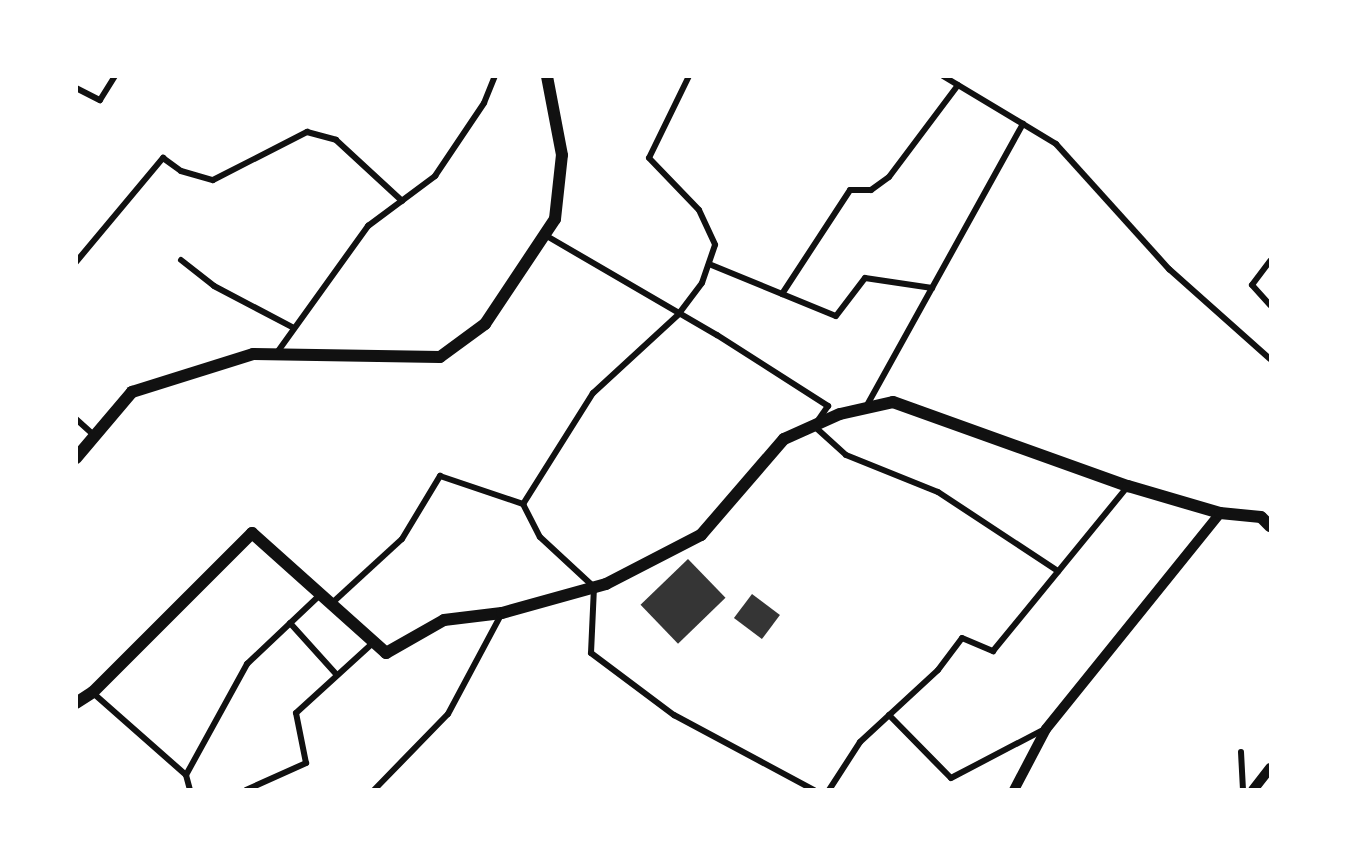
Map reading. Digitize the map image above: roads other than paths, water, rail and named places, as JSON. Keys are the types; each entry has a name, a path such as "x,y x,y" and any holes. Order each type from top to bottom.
{"main road":[{"path":"76,458 132,392 253,354 440,357 485,324 555,219 562,155 547,76"},
{"path":"76,703 93,692 252,533 386,653 444,620 502,613 594,587 701,535 784,439 865,408 893,402 1128,486 1220,513 1267,518"}],"street":[{"path":"76,88 100,100 114,76"},
{"path":"276,354 369,226 435,176 484,103 495,76"},
{"path":"523,504 593,393 680,314 702,284 715,245 699,210 649,158 689,76"},
{"path":"943,76 1056,144 1169,269 1270,358"},
{"path":"782,294 850,190 871,190 889,177 958,85"},
{"path":"865,408 1023,124"},
{"path":"78,258 163,158 181,171 213,180 307,132 336,140 402,201"},
{"path":"545,235 680,314 828,406 814,426 846,455 938,492 1059,571"},
{"path":"181,260 214,286 294,328"},
{"path":"1270,261 1252,285 1270,305"},
{"path":"709,264 836,316 865,278 932,288"},
{"path":"76,419 95,436"},
{"path":"331,604 402,539 440,476 523,504 540,537 594,587 591,653 674,715 814,789"},
{"path":"829,789 860,742 938,670 962,638 993,651 1128,486"},
{"path":"1014,789 1046,729 1220,513"},
{"path":"186,775 247,664 320,595"},
{"path":"374,789 448,714 502,613"},
{"path":"290,623 337,675"},
{"path":"246,789 306,763 296,713 374,642"},
{"path":"93,692 186,775 190,789"},
{"path":"889,715 951,778 1046,729"},
{"path":"1241,752 1243,789"},
{"path":"1253,789 1270,768"}]}
